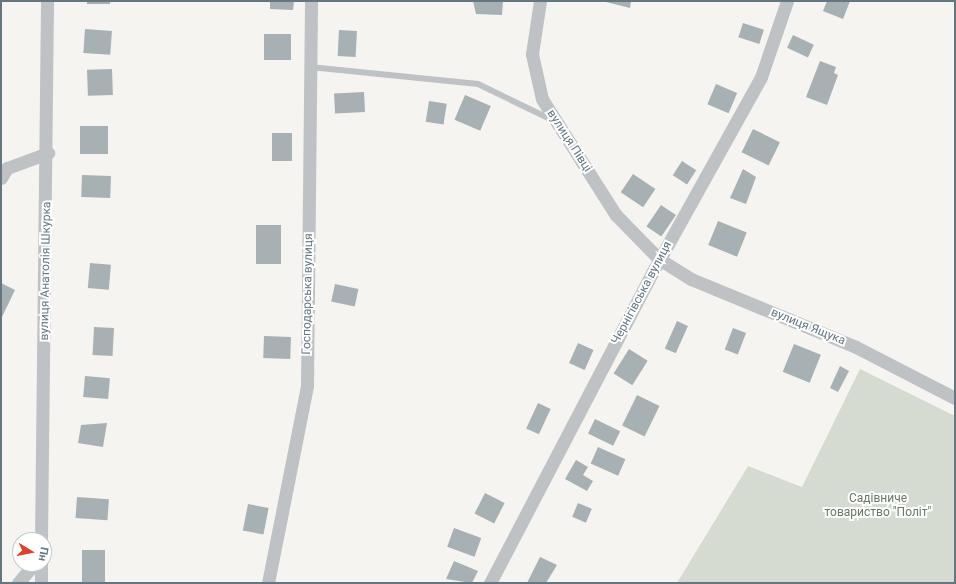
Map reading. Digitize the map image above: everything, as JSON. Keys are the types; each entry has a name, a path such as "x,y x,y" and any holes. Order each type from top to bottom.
{"street":[{"name":"вулиця Анатолія Шкурка","path":"41,532 48,153 47,1"},
{"name":"Господарська вулиця","path":"268,583 307,386 311,1"},
{"name":"вулиця Півці","path":"540,1 532,54 542,99 616,215 659,259"},
{"name":"Чернігівська вулиця","path":"490,583 659,259 761,77 788,1"},
{"path":"1,178 6,168 48,153"},
{"name":"вулиця Ящука","path":"659,259 698,282 856,347 955,398"},
{"path":"18,583 27,572"},
{"path":"41,572 41,583"}],"lane":[{"path":"310,67 478,84 557,123"}],"green space":[{"name":"Садівниче товариство \"Політ\"","path":"860,369 955,416 955,583 677,583 748,466 802,487"}],"building":[{"path":"87,1 110,1 110,4 87,4"},
{"path":"270,1 294,1 293,10 270,9"},
{"path":"473,1 503,1 502,15 476,14"},
{"path":"602,1 631,1 630,8"},
{"path":"827,1 850,1 843,19 823,11"},
{"path":"743,23 764,30 759,44 738,37"},
{"path":"85,29 112,31 110,55 83,53"},
{"path":"339,30 357,31 356,57 338,56"},
{"path":"264,34 291,34 291,60 264,60"},
{"path":"793,35 814,45 808,57 787,48"},
{"path":"820,61 836,67 834,73 838,75 827,105 806,97"},
{"path":"112,69 113,95 88,96 87,70"},
{"path":"716,84 737,93 729,113 707,104"},
{"path":"364,92 365,112 335,114 334,94"},
{"path":"465,95 491,106 480,131 454,120"},
{"path":"429,101 447,104 443,125 426,122"},
{"path":"80,126 108,126 108,154 80,154"},
{"path":"753,129 780,142 769,166 742,152"},
{"path":"272,133 292,133 292,161 272,161"},
{"path":"682,161 696,170 687,185 673,175"},
{"path":"743,169 756,177 746,204 730,198"},
{"path":"633,174 655,189 643,207 621,192"},
{"path":"82,175 111,176 110,198 81,197"},
{"path":"661,205 676,215 661,237 646,227"},
{"path":"718,221 747,233 737,257 708,245"},
{"path":"256,225 281,225 281,264 256,264"},
{"path":"90,263 111,265 109,290 88,288"},
{"path":"1,283 15,290 1,319"},
{"path":"335,284 358,289 355,307 331,302"},
{"path":"677,321 688,326 676,353 665,348"},
{"path":"94,327 114,328 113,356 93,355"},
{"path":"733,328 746,333 738,354 725,349"},
{"path":"264,336 291,337 290,359 263,358"},
{"path":"578,343 594,350 585,370 569,363"},
{"path":"794,344 821,355 810,383 783,372"},
{"path":"629,349 648,361 632,385 614,374"},
{"path":"840,366 849,371 838,392 830,388"},
{"path":"85,376 110,378 108,399 83,397"},
{"path":"637,395 659,406 645,437 622,426"},
{"path":"538,403 551,409 539,434 526,428"},
{"path":"595,419 620,431 613,446 588,433"},
{"path":"107,423 103,447 78,443 81,425"},
{"path":"598,447 625,459 618,476 591,463"},
{"path":"576,460 588,467 583,475 593,481 587,491 565,479"},
{"path":"485,493 505,503 494,523 475,513"},
{"path":"77,497 109,499 107,520 76,518"},
{"path":"578,503 592,509 586,523 572,517"},
{"path":"248,504 269,508 263,535 243,531"},
{"path":"454,528 481,538 474,557 447,547"},
{"path":"82,550 105,550 105,583 82,583"},
{"path":"540,557 557,565 546,583 527,583"},
{"path":"454,561 478,571 472,583 446,579"}]}
